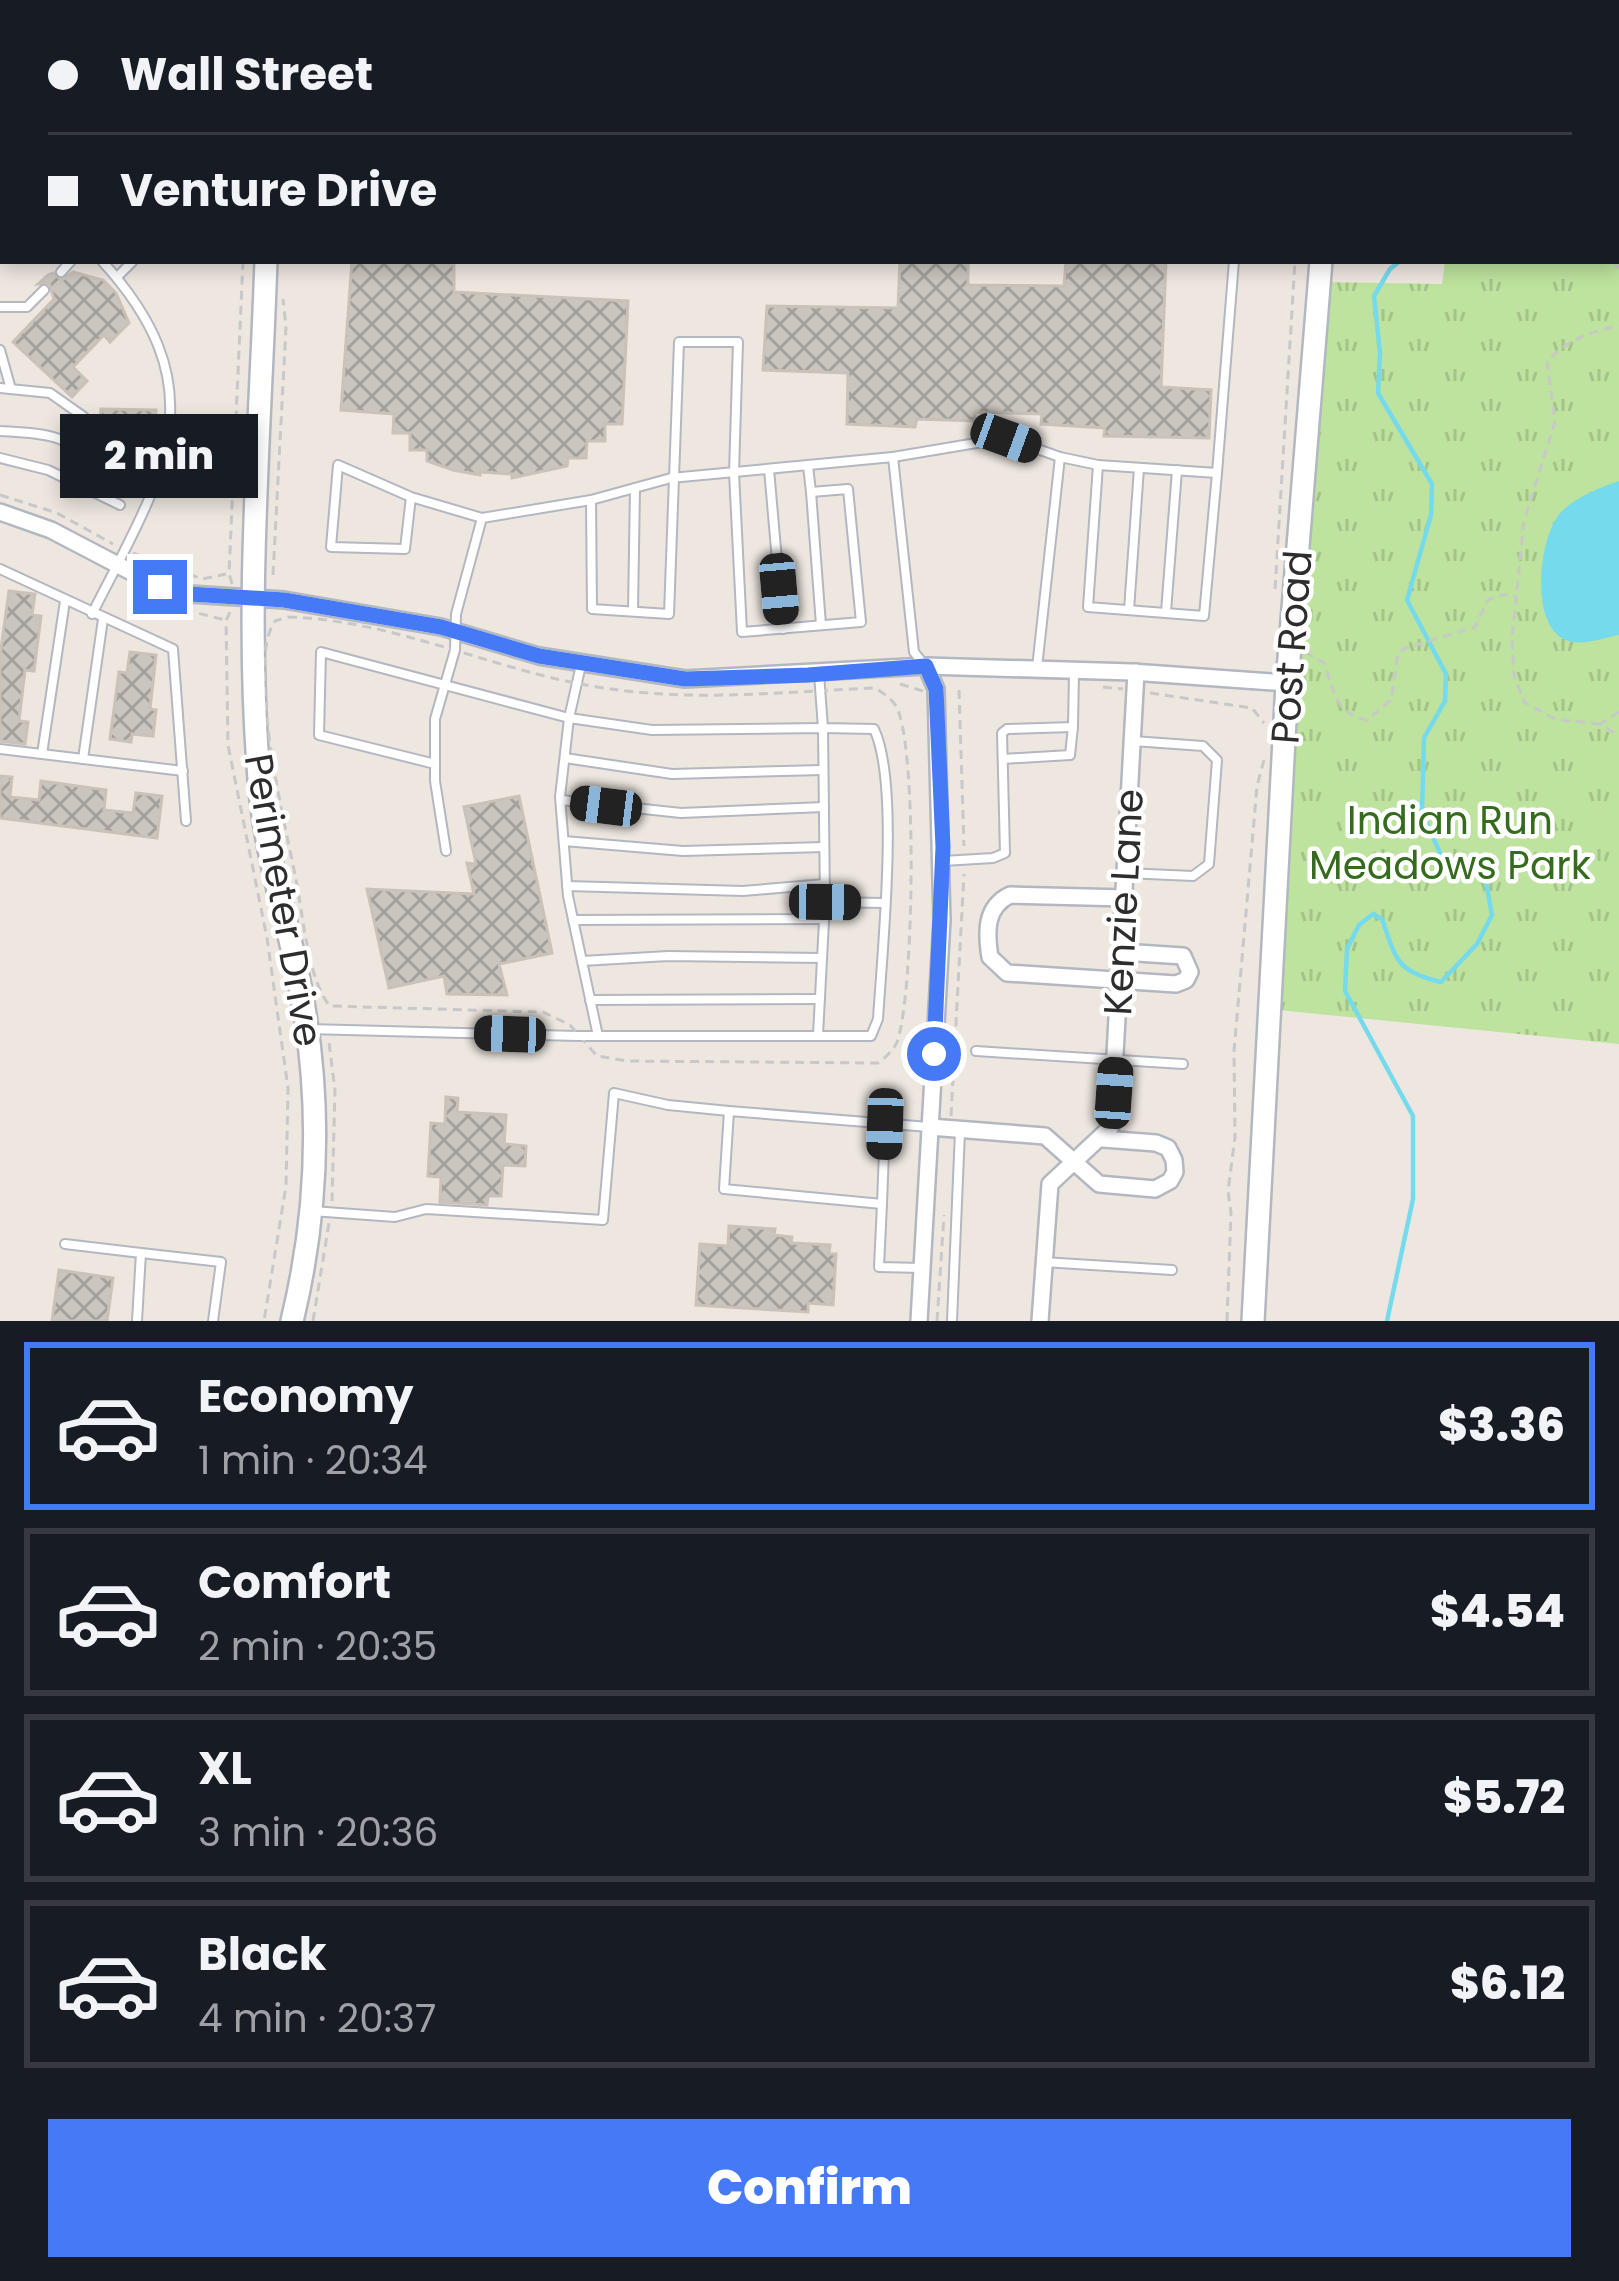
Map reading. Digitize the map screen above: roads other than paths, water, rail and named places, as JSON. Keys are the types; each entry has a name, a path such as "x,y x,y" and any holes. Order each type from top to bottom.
{"main road":[{"name":"Perimeter Drive","path":"266,264 255,721 261,797 315,1085 316,1165 304,1269 292,1321"},
{"name":"Post Road","path":"1253,1321 1287,683 1321,264"}],"street":[{"path":"0,512 121,558 160,587 190,594 260,598 456,632 539,656 685,679 926,666 1136,672 1287,683"},
{"path":"919,1321 943,860 936,689 926,666"},
{"name":"Kenzie Lane","path":"1103,1138 1112,1127 1136,672"},
{"path":"1122,952 1183,956 1190,971 1186,980 1176,984 1007,973 990,957 988,919 998,902 1010,896 1126,898"},
{"path":"930,1127 1045,1136 1059,1144 1075,1164 1099,1184 1164,1187 1175,1172 1168,1148 1103,1138 1075,1164 1050,1184 1040,1321"}],"lane":[{"path":"61,272 68,264"},
{"path":"92,614 162,470 169,424 168,368 137,301 105,264"},
{"path":"117,278 130,264"},
{"path":"1098,465 1088,608 1204,616 1234,264"},
{"path":"0,307 27,307 44,290"},
{"path":"591,500 592,609 669,614 680,342 738,342 734,473 742,632 861,622 848,489 811,492"},
{"path":"0,350 6,388 50,393 84,417 79,447"},
{"path":"0,431 66,440 79,447 88,463 97,464"},
{"path":"411,497 405,550 331,547 338,465 411,497 482,518 591,500 676,478 893,457 1006,438 1098,465 1217,472"},
{"path":"893,457 914,652 926,666"},
{"path":"1037,668 1060,457"},
{"path":"0,458 48,470 120,505"},
{"path":"808,466 821,625"},
{"path":"129,467 162,470"},
{"path":"1129,610 1138,468"},
{"path":"769,470 783,628"},
{"path":"1166,613 1177,470"},
{"path":"633,611 635,488"},
{"path":"446,851 435,764 435,719 482,518"},
{"path":"0,569 173,649 186,820"},
{"path":"42,754 65,601"},
{"path":"83,759 104,619"},
{"path":"307,1030 871,1036 878,1019 884,903 885,751 874,729 652,730 569,718 321,652 320,735 435,764"},
{"path":"581,663 569,718 561,800 567,886 598,1036"},
{"path":"1003,759 1070,755 1074,670"},
{"path":"818,1036 825,902 819,674"},
{"path":"943,860 1006,853 1002,733 1006,729 1073,727"},
{"path":"1124,873 1193,876 1203,872 1209,864 1216,760 1204,746 1131,740"},
{"path":"0,749 183,771"},
{"path":"565,758 672,774 824,770"},
{"path":"561,800 681,813 824,807"},
{"path":"564,841 682,851 824,847"},
{"path":"567,886 743,891 825,884"},
{"path":"825,902 884,903"},
{"path":"573,920 824,920"},
{"path":"582,962 668,956 822,958"},
{"path":"590,1000 820,999"},
{"path":"976,1051 1183,1064"},
{"path":"311,1210 395,1217 426,1209 603,1220 614,1093 668,1105 930,1127"},
{"path":"729,1111 724,1190 882,1204"},
{"path":"885,1124 879,1267 922,1268"},
{"path":"952,1321 955,1129"},
{"path":"65,1244 221,1262 213,1321"},
{"path":"137,1321 141,1253"},
{"path":"1043,1262 1172,1270"}],"water":[{"path":"1619,481 1619,635 1573,642 1559,636 1544,608 1545,549 1556,519 1568,506"}],"waterway":[{"path":"1387,1321 1413,1199 1413,1116 1345,991 1347,949 1359,925 1373,914 1382,919 1400,962 1415,974 1441,982 1477,944 1492,915 1485,877 1445,864 1422,813 1424,738 1445,701 1446,674 1407,600 1431,515 1432,484 1378,393 1380,353 1374,296 1396,264"}],"park label":[{"name":"Indian Run Meadows Park","path":"1450,842"}]}
